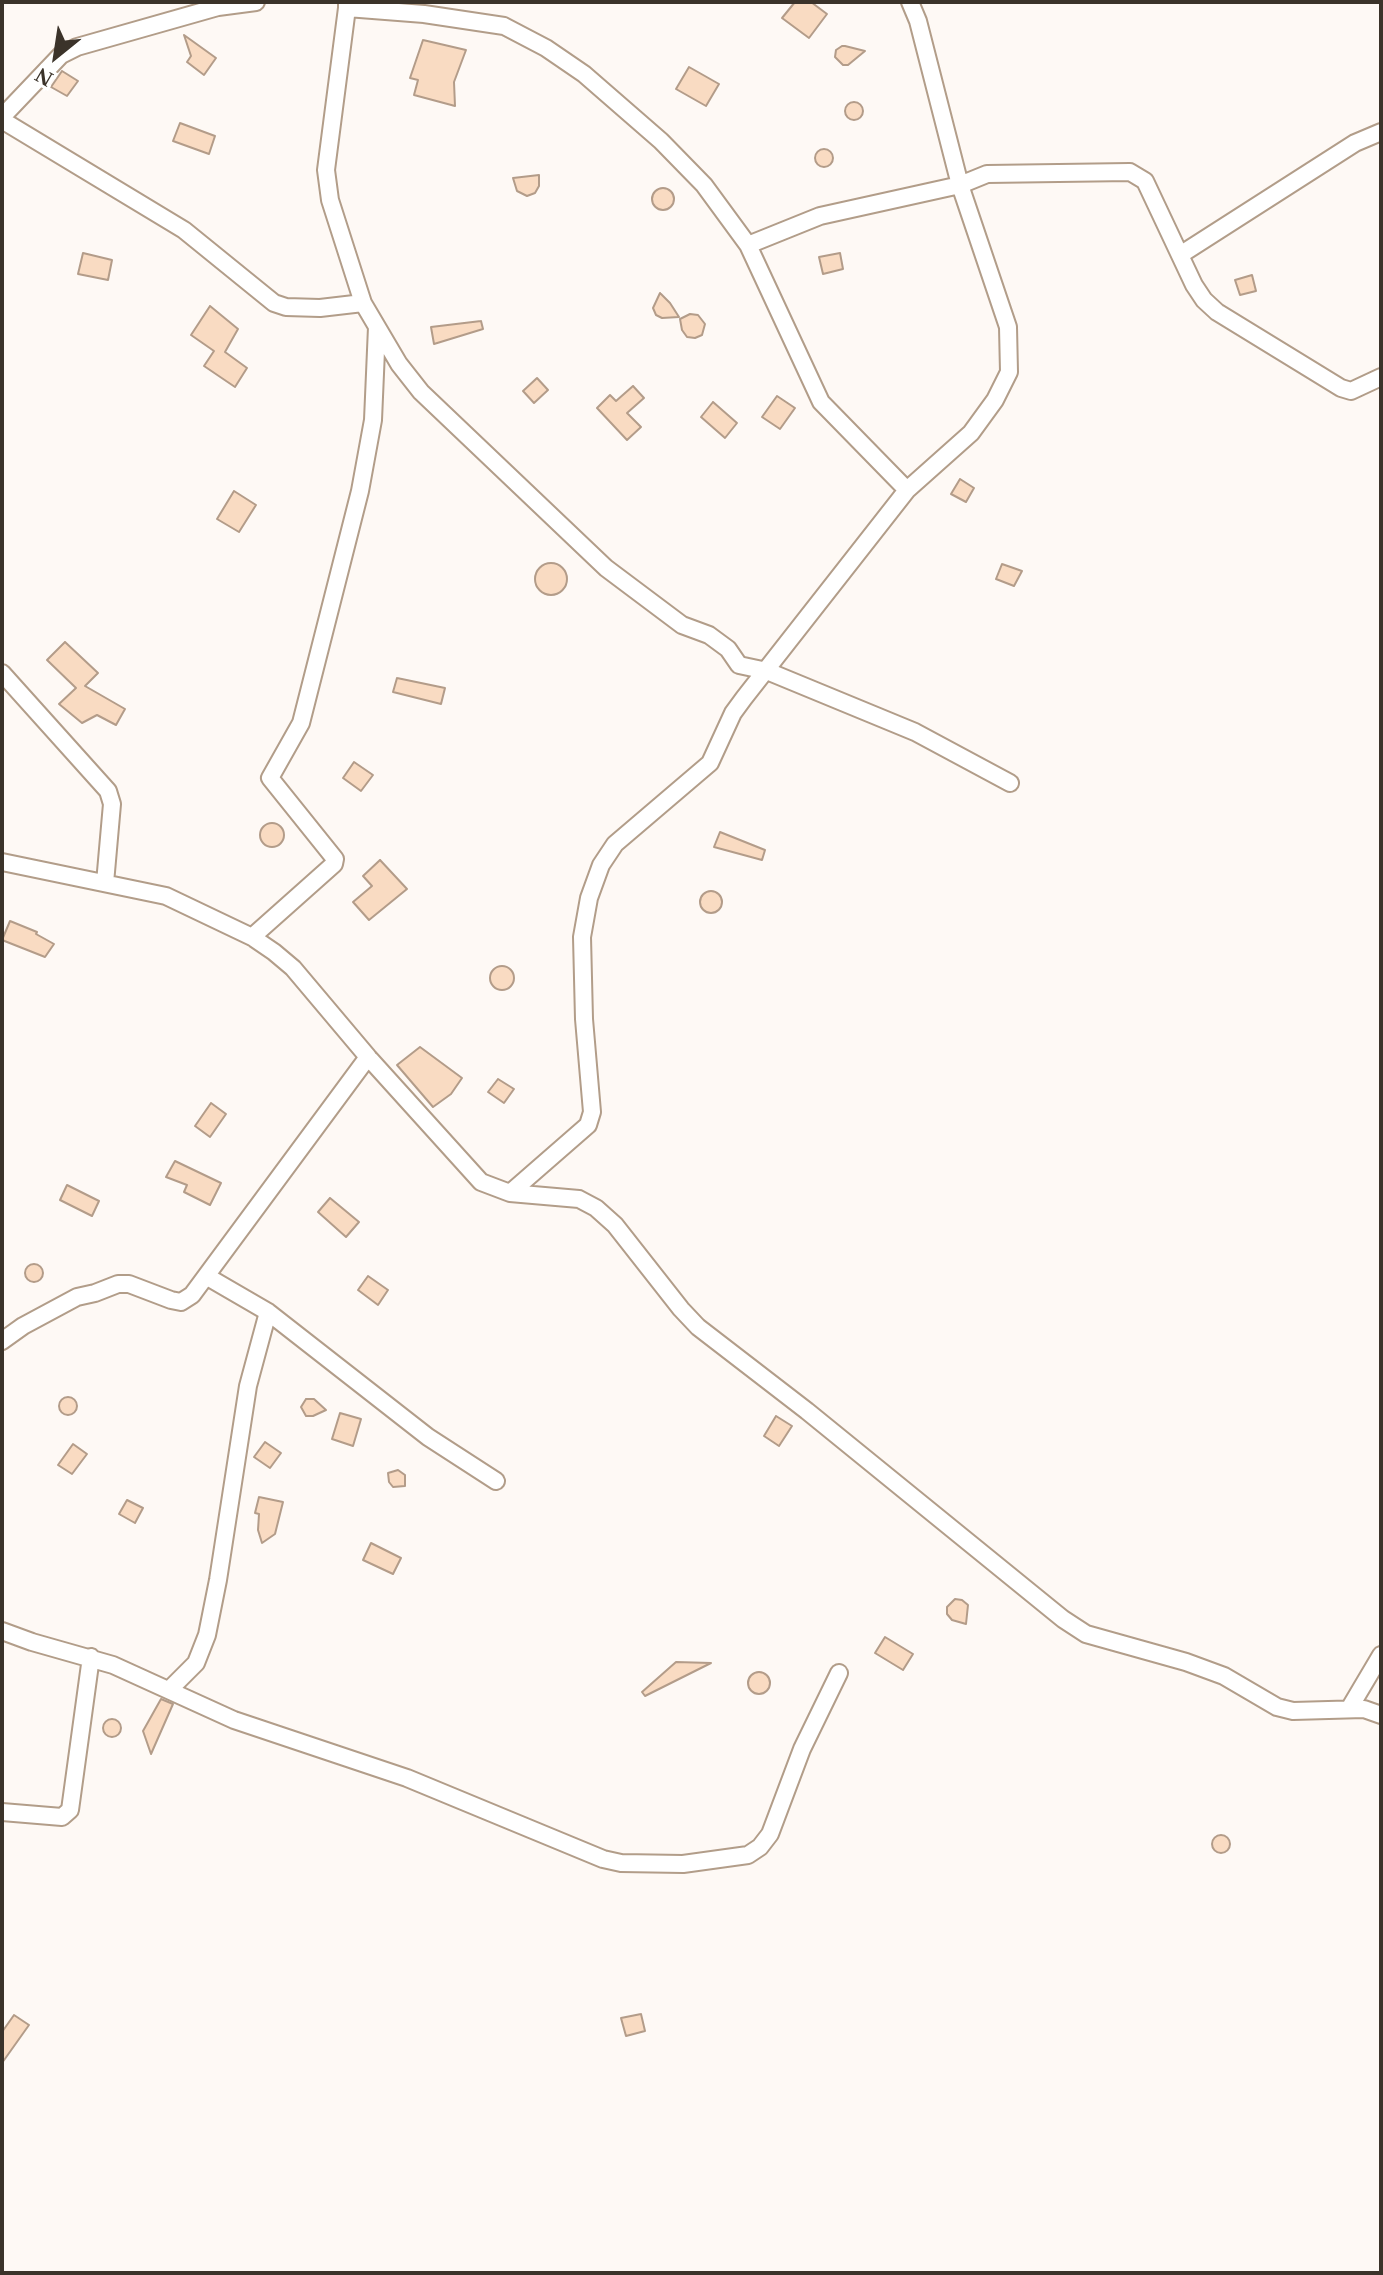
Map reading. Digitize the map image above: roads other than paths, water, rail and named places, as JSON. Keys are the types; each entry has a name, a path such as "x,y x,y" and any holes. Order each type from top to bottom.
{"street":[{"path":"256,2 218,7 69,51 41,74 2,119 184,230 274,303 286,307 320,308 363,303"},
{"path":"733,713 907,490 971,433 995,400 1009,372 1008,327 960,185 918,21 910,2"},
{"path":"510,1193 588,1125 592,1112 584,1019 582,937 589,898 601,865 615,844 710,763 744,686 744,676 728,649 709,635 682,625 606,568 421,392 399,364 363,303 330,200 326,170 347,5 504,26 546,48 584,74 661,141 704,185 748,245 821,402 907,490"},
{"path":"1180,255 1355,143 1381,132"},
{"path":"748,245 820,216 960,185 987,174 1130,172 1145,181 1194,285 1217,312 1341,388 1351,391 1381,377"},
{"path":"252,937 334,864 335,859 270,778 301,723 360,491 373,420 377,326"},
{"path":"739,665 767,671 915,732 1010,783"},
{"path":"2,673 108,791 112,804 105,883"},
{"path":"2,862 166,896 252,937 293,968 481,1182 510,1193 579,1199 596,1208 615,1225 698,1327 807,1411 1063,1619 1086,1634 1224,1676 1277,1707 1293,1711 1364,1709 1381,1715"},
{"path":"2,1341 77,1297 118,1284 129,1284 181,1302 192,1295 368,1057"},
{"path":"206,1276 268,1312 428,1437 496,1481"},
{"path":"170,1689 196,1663 207,1635 246,1400 268,1312"},
{"path":"2,1631 91,1657 170,1689 234,1720 450,1794 603,1859 621,1863 683,1864 748,1855 770,1834 813,1726 839,1673"},
{"path":"1349,1709 1381,1655"},
{"path":"2,1812 62,1817 70,1810 91,1657"}]}
